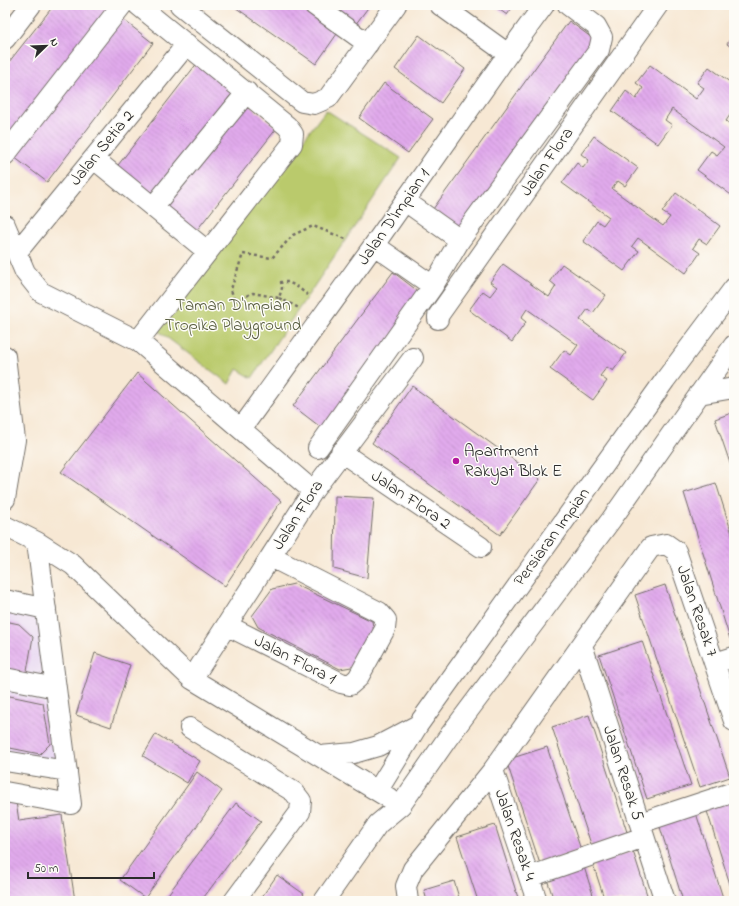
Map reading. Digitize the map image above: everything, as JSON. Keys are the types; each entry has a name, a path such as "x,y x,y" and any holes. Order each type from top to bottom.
{"street":[{"path":"5,39 31,5"},
{"path":"5,155 122,5"},
{"path":"138,5 246,92 287,126 294,134 292,144 138,341"},
{"path":"180,5 302,102 314,104 328,98 396,5"},
{"path":"314,5 368,44"},
{"path":"440,5 508,54"},
{"name":"Jalan D'Impian 1","path":"241,429 374,246 544,5"},
{"path":"318,448 434,286 460,240 599,50 602,38 596,26 568,5"},
{"name":"Jalan Flora","path":"438,319 438,316 658,5"},
{"name":"Jalan Setia 2","path":"17,252 187,44"},
{"path":"153,207 246,92"},
{"path":"94,158 207,251"},
{"path":"405,201 460,240"},
{"path":"5,225 25,272 42,292 138,341 313,491"},
{"path":"374,246 434,286"},
{"name":"Persiaran Impian","path":"378,790 418,725 665,380 734,288"},
{"path":"324,901 378,824 401,805 447,739 611,520 734,345"},
{"path":"5,356 10,438 5,499"},
{"name":"Jalan Flora","path":"192,679 228,626 313,491 413,358"},
{"path":"699,394 734,388"},
{"name":"Jalan Flora 2","path":"341,452 481,547"},
{"path":"5,526 37,542 73,565 192,679 401,805"},
{"path":"5,792 71,804 37,542"},
{"name":"Jalan Resak 7","path":"582,645 651,547 666,544 676,551 734,722"},
{"name":"Jalan Flora 1","path":"228,626 340,683 350,685 358,678 385,629 386,620 379,612 271,557"},
{"path":"5,600 46,609"},
{"path":"408,901 406,886 413,869 493,770 582,645"},
{"name":"Jalan Resak 5","path":"582,645 665,901"},
{"path":"715,663 734,657"},
{"path":"5,678 56,688"},
{"path":"320,756 354,753 378,746 418,725"},
{"path":"190,728 294,792 301,801 300,812 234,901"},
{"path":"5,761 67,772"},
{"name":"Jalan Resak 4","path":"493,770 538,901"},
{"path":"378,790 378,824"},
{"path":"530,877 734,792"}],"path":[{"path":"299,308 279,298 253,293 234,301 231,289 243,254 272,258 293,235 313,226 346,239"},
{"path":"279,298 282,288 281,282 288,282 308,295"}],"shaded area":[{"path":"5,606 41,614 60,762 5,752"}],"green space":[{"name":"Taman D'Impian Tropika Playground","path":"326,110 401,158 252,378 237,369 229,384 157,330"}],"building":[{"path":"54,5 110,6 5,142 5,67"},
{"path":"232,5 302,5 339,31 316,64"},
{"path":"327,5 370,5 355,25"},
{"path":"493,5 514,5 507,15"},
{"path":"121,18 153,43 47,182 14,157"},
{"path":"569,21 599,43 463,231 433,209"},
{"path":"734,33 734,49 727,44"},
{"path":"419,35 465,69 441,103 395,69"},
{"path":"198,62 234,91 151,198 115,169"},
{"path":"650,65 696,99 704,88 697,83 709,67 734,85 734,109 726,121 734,127 734,197 697,170 711,151 717,155 724,147 672,109 665,120 672,125 658,144 612,111 626,91 636,99 643,88 636,83"},
{"path":"384,83 433,119 408,153 359,118"},
{"path":"245,102 277,128 193,235 161,209"},
{"path":"594,136 638,168 625,186 618,181 612,189 663,226 670,217 662,212 676,193 720,226 707,244 699,239 693,248 700,253 686,273 638,238 632,246 639,251 624,271 583,241 597,221 603,225 609,217 562,183 577,163 583,168 589,160 581,154"},
{"path":"503,264 549,297 556,286 550,281 562,264 606,295 593,313 588,309 580,320 626,353 613,371 607,367 600,376 607,381 593,400 550,369 564,350 571,355 578,345 527,309 521,318 526,322 512,342 469,310 483,291 490,296 497,287 490,282"},
{"path":"393,272 423,295 323,429 293,406"},
{"path":"137,373 281,501 225,586 61,472"},
{"name":"Apartment Rakyat Blok E","path":"412,386 540,479 500,535 372,443"},
{"path":"734,412 734,475 715,419"},
{"path":"716,483 734,540 734,638 730,639 684,493"},
{"path":"335,496 374,498 367,578 334,569"},
{"path":"294,584 372,621 375,639 357,666 340,669 258,627 252,616 272,589"},
{"path":"665,585 730,777 700,787 635,595"},
{"path":"5,621 19,624 33,637 26,677 5,673"},
{"path":"642,641 691,785 647,799 599,655"},
{"path":"95,653 130,665 111,727 76,715"},
{"path":"5,695 43,703 50,744 40,754 5,747"},
{"path":"589,715 628,835 592,847 552,727"},
{"path":"156,734 200,761 187,783 143,756"},
{"path":"547,747 581,850 540,864 506,760"},
{"path":"197,772 222,791 145,898 120,880"},
{"path":"734,800 734,897 706,808"},
{"path":"16,802 19,821 62,815 75,901 5,901 5,803"},
{"path":"236,803 261,821 201,901 163,901"},
{"path":"696,813 724,901 683,901 659,824"},
{"path":"495,825 519,901 478,901 457,837"},
{"path":"633,851 649,901 605,901 593,864"},
{"path":"584,867 595,901 554,901 547,879"},
{"path":"277,875 304,894 299,901 259,901"},
{"path":"454,881 460,901 427,901 424,890"}],"place":[{"name":"Apartment Rakyat Blok E","path":"456,461"}]}
